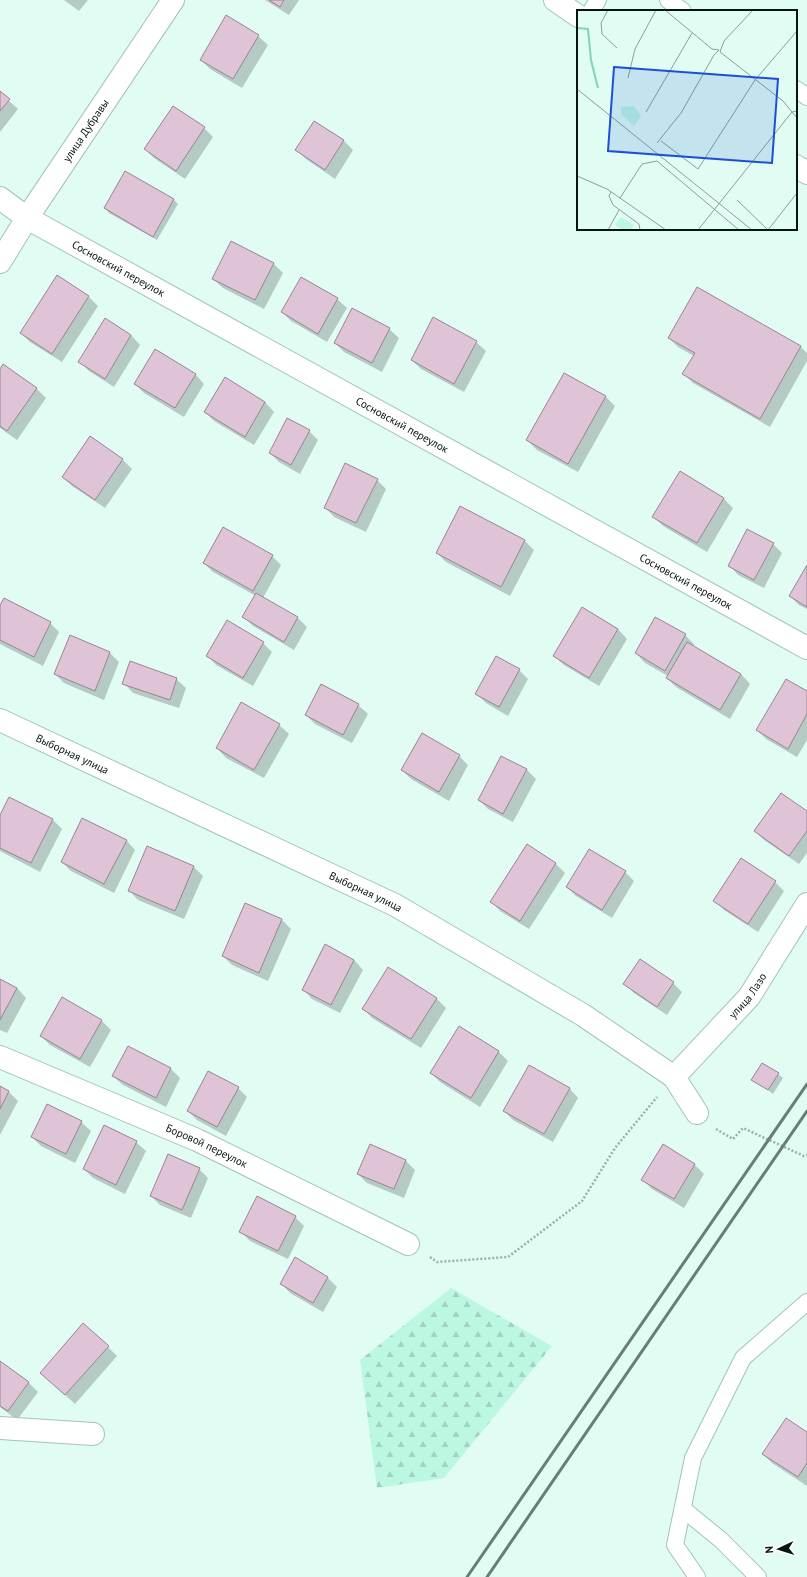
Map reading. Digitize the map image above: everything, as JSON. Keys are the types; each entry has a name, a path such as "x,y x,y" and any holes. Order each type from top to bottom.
{"street":[{"name":"улица Дубравы","path":"0,262 27,218 173,0"},
{"path":"555,0 577,15"},
{"path":"797,167 807,173"},
{"name":"Сосновский переулок","path":"0,198 27,218 807,648"},
{"name":"Выборная улица","path":"0,720 395,905 583,1014 674,1076 697,1113"},
{"name":"улица Лазо","path":"674,1076 748,997 807,904"},
{"name":"Боровой переулок","path":"0,1057 197,1140 408,1244"},
{"path":"0,1428 93,1434"}],"lane":[{"path":"592,10 598,0"},
{"path":"668,0 682,10"},
{"path":"797,90 807,97"},
{"path":"697,1577 675,1545 693,1458 743,1358 807,1302"},
{"path":"683,1509 721,1540 758,1577"}],"path":[{"path":"408,1244 437,1262 508,1257 582,1201 615,1148 674,1076"},
{"path":"697,1113 720,1132 733,1139 743,1128 804,1156 807,1155"}],"green space":[{"path":"451,1288 552,1346 444,1478 377,1488 360,1360"}],"building":[{"path":"269,0 284,0 280,7"},
{"path":"226,15 259,35 233,79 200,60"},
{"path":"0,91 10,99 0,111"},
{"path":"173,106 205,127 176,171 144,149"},
{"path":"314,121 344,140 325,170 295,150"},
{"path":"125,171 174,199 153,237 104,208"},
{"path":"231,241 274,263 255,300 212,279"},
{"path":"57,275 89,296 52,354 20,333"},
{"path":"301,277 338,298 318,334 281,312"},
{"path":"697,287 801,346 760,419 682,374 695,353 668,338"},
{"path":"352,308 390,328 372,363 334,343"},
{"path":"433,317 477,341 454,384 411,360"},
{"path":"105,318 131,335 105,379 78,362"},
{"path":"155,349 196,374 175,408 134,384"},
{"path":"3,364 37,388 7,431 0,426 0,369"},
{"path":"564,373 606,396 568,464 526,440"},
{"path":"225,377 265,402 245,437 204,412"},
{"path":"287,418 310,430 291,465 269,453"},
{"path":"90,436 123,459 95,500 62,477"},
{"path":"345,463 378,479 356,523 324,508"},
{"path":"680,471 724,498 697,543 652,517"},
{"path":"460,506 525,540 501,587 436,553"},
{"path":"223,527 273,555 253,591 203,563"},
{"path":"747,529 774,543 754,580 728,566"},
{"path":"807,565 807,607 789,596"},
{"path":"256,593 298,617 284,642 242,617"},
{"path":"4,598 51,622 34,657 0,640 0,605"},
{"path":"582,607 618,629 589,678 553,656"},
{"path":"655,617 686,634 665,671 635,653"},
{"path":"227,620 264,642 243,678 206,656"},
{"path":"70,635 110,652 95,691 54,674"},
{"path":"687,642 741,674 720,710 666,678"},
{"path":"496,656 520,669 499,707 475,694"},
{"path":"130,661 177,678 170,700 122,684"},
{"path":"786,679 807,691 807,714 788,749 756,730"},
{"path":"321,684 359,704 343,735 305,715"},
{"path":"241,702 280,724 254,770 216,748"},
{"path":"422,733 460,755 439,792 401,770"},
{"path":"501,756 527,769 503,814 478,800"},
{"path":"781,793 807,811 807,831 789,856 754,831"},
{"path":"9,797 53,819 31,863 0,848 0,815"},
{"path":"82,818 127,840 104,884 61,862"},
{"path":"527,844 556,863 520,921 490,902"},
{"path":"147,846 194,866 175,911 128,891"},
{"path":"589,849 626,871 602,910 566,887"},
{"path":"741,858 776,881 748,924 713,901"},
{"path":"245,903 282,919 259,973 222,956"},
{"path":"325,944 354,960 331,1005 302,990"},
{"path":"640,959 674,982 657,1007 623,984"},
{"path":"388,967 437,998 411,1039 362,1009"},
{"path":"0,979 17,988 0,1020"},
{"path":"62,997 102,1020 80,1059 40,1036"},
{"path":"459,1026 499,1051 471,1098 430,1073"},
{"path":"128,1046 171,1068 156,1098 112,1076"},
{"path":"762,1063 779,1073 768,1090 751,1080"},
{"path":"529,1065 570,1088 544,1134 503,1111"},
{"path":"208,1071 239,1087 217,1127 187,1111"},
{"path":"0,1086 9,1091 0,1109"},
{"path":"47,1104 82,1121 66,1154 31,1137"},
{"path":"104,1125 137,1141 116,1185 83,1169"},
{"path":"370,1144 406,1160 394,1189 357,1174"},
{"path":"663,1144 695,1164 674,1199 641,1180"},
{"path":"168,1154 200,1168 182,1210 150,1196"},
{"path":"257,1196 296,1216 278,1251 239,1232"},
{"path":"295,1257 328,1277 313,1303 280,1284"},
{"path":"83,1323 109,1346 65,1395 40,1373"},
{"path":"0,1361 29,1382 8,1411 0,1406"},
{"path":"786,1418 807,1432 807,1463 798,1477 762,1454"}],"railway":[{"path":"467,1577 807,1084"},
{"path":"487,1577 807,1111"}]}
